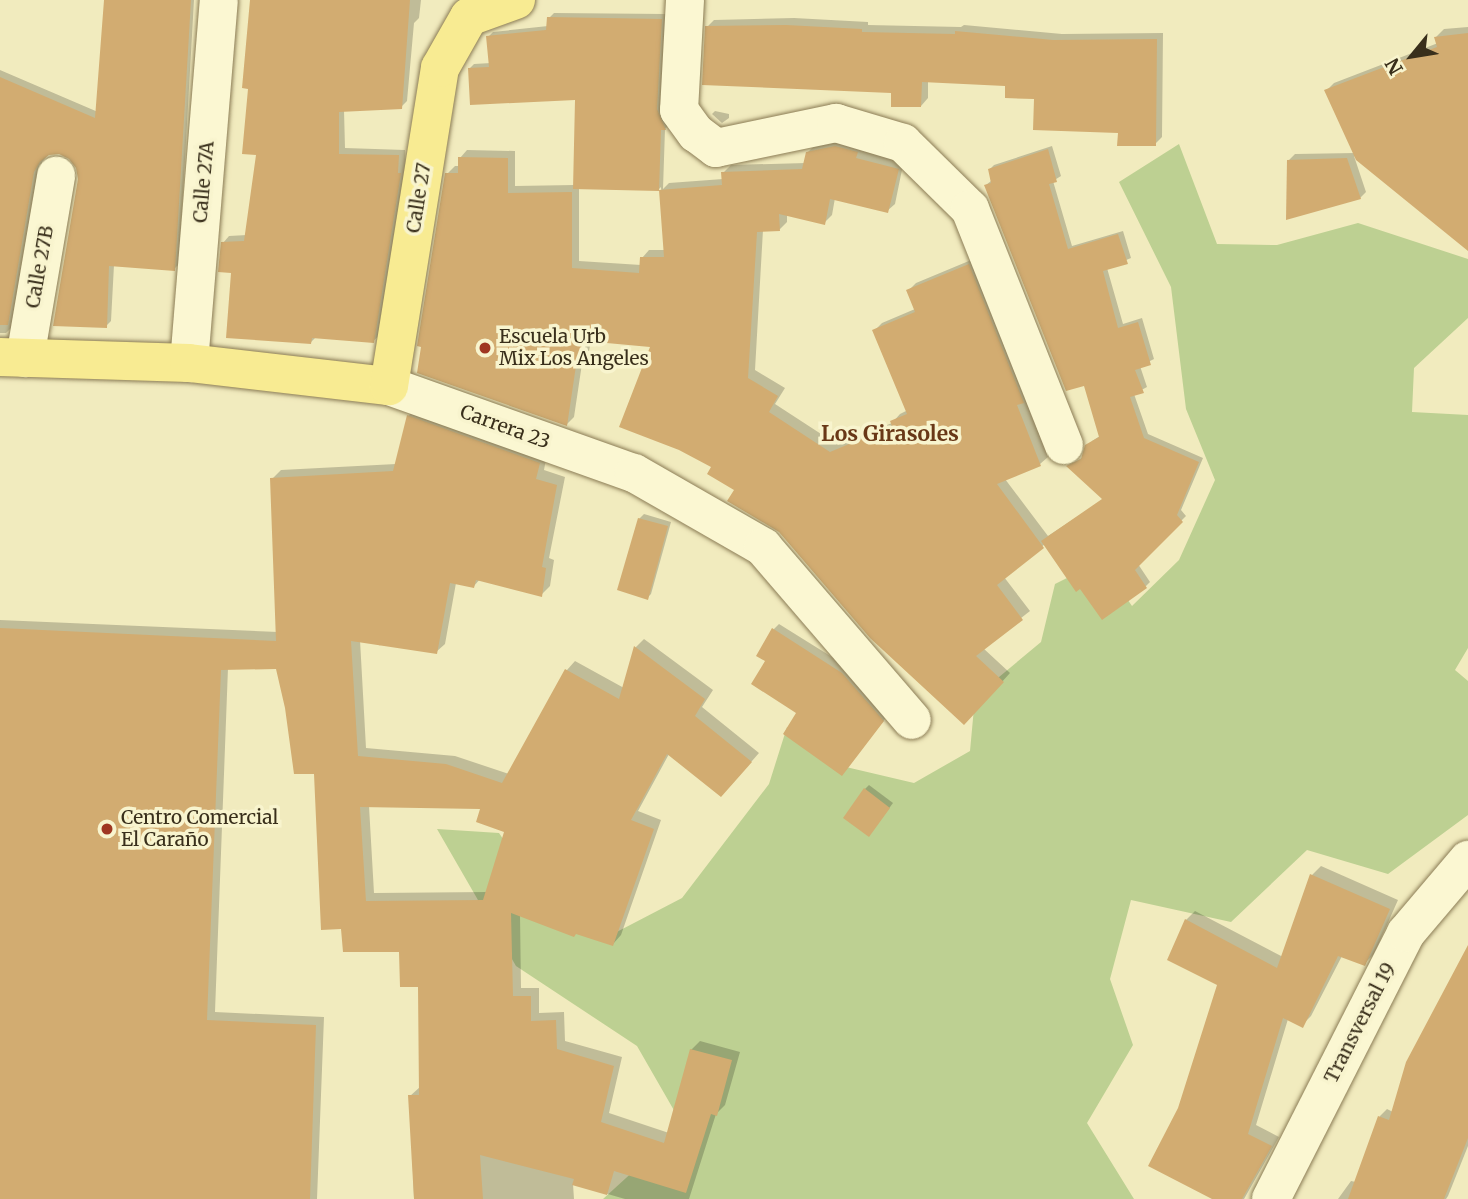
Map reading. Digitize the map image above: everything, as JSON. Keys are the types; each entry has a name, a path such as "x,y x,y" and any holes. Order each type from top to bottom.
{"main road":[{"name":"Calle 27","path":"389,386 440,68 469,17 516,0"},
{"name":"Carrera 23","path":"12,358 189,363 389,386"}],"street":[{"path":"685,0 679,110 696,133 716,148 836,123 903,143 970,209 1064,445"},
{"name":"Calle 27A","path":"189,363 219,1"},
{"name":"Calle 27B","path":"12,358 56,176"},
{"name":"Carrera 23","path":"389,386 634,473 763,547 912,720"},
{"name":"Transversal 19","path":"1271,1199 1406,933 1468,860"}],"green space":[{"path":"1179,144 1217,244 1277,245 1358,223 1468,259 1468,318 1414,368 1412,412 1468,415 1468,648 1455,670 1468,681 1468,815 1388,874 1307,850 1231,922 1131,900 1110,979 1133,1045 1087,1123 1134,1199 603,1199 683,1126 637,1046 516,966 437,829 499,833 551,910 609,936 682,898 769,784 787,727 846,767 914,783 970,751 975,697 1041,642 1055,584 1101,561 1132,606 1179,560 1215,480 1186,409 1171,287 1119,182"}],"building":[{"path":"104,0 191,0 175,271 109,266 107,328 53,326 78,179 76,168 69,159 59,154 49,155 40,162 34,172 8,325 0,325 0,77 95,118"},
{"path":"250,0 410,0 402,109 339,112 339,154 399,155 398,173 401,173 374,343 312,338 311,344 226,338 231,273 218,272 221,242 244,241 256,155 242,154 248,89 242,88"},
{"path":"547,17 662,19 657,109 666,130 661,130 659,191 573,189 575,100 470,105 468,68 489,67 486,36 546,30"},
{"path":"786,25 862,29 862,32 955,34 955,31 1053,40 1157,39 1156,146 1117,146 1118,133 1033,130 1034,99 1005,98 1005,86 922,82 921,107 891,107 891,93 702,85 705,26"},
{"path":"1468,33 1468,251 1356,160 1324,90 1437,47 1434,37"},
{"path":"835,146 858,152 856,158 899,169 888,213 830,199 825,225 779,214 780,231 757,232 748,378 778,396 769,412 830,452 892,426 890,421 907,414 872,330 915,312 906,290 969,264 1024,403 1017,405 1041,466 997,484 1044,548 997,585 1023,620 976,656 1004,682 964,725 870,638 779,532 727,501 734,490 707,474 711,467 679,450 619,427 650,347 585,341 582,360 577,359 567,426 417,373 421,347 417,346 445,173 458,173 458,157 508,158 508,193 572,192 572,268 639,273 640,257 664,257 659,190 722,185 721,172 802,169 806,152"},
{"path":"1048,149 1057,182 1049,184 1068,249 1118,234 1128,264 1103,271 1118,328 1138,322 1151,365 1135,370 1144,393 1130,397 1144,438 1199,462 1177,515 1183,522 1135,570 1147,588 1102,620 1080,589 1076,592 1041,541 1102,499 1066,466 1081,459 1085,445 1099,437 1084,386 1066,391 984,185 991,183 988,169"},
{"path":"1347,158 1361,199 1286,220 1287,160"},
{"path":"407,415 540,463 536,479 557,485 542,567 546,568 542,597 476,580 474,588 450,583 437,654 351,641 358,756 446,764 502,783 565,669 619,699 634,646 705,699 695,716 752,762 721,797 667,754 631,820 654,829 613,946 576,934 574,937 511,913 513,996 531,996 531,1021 556,1020 557,1049 614,1066 601,1122 664,1143 690,1049 732,1060 717,1116 711,1114 686,1193 614,1171 607,1195 572,1185 574,1179 480,1155 483,1199 414,1199 408,1095 419,1095 418,987 400,987 399,952 343,952 341,929 321,930 314,774 294,774 285,708 276,669 221,670 207,1020 316,1025 310,1199 0,1199 0,628 276,641 270,478 393,471","holes":["360,807 480,809 476,822 504,832 483,900 366,901"]},
{"path":"638,518 668,526 648,600 617,590"},
{"path":"772,628 842,673 884,721 842,776 783,734 796,713 751,684 765,661 756,656"},
{"path":"864,788 890,808 869,837 843,818"},
{"path":"1310,874 1390,909 1365,966 1338,956 1303,1028 1283,1018 1248,1134 1272,1146 1242,1199 1212,1199 1148,1166 1178,1108 1217,985 1167,960 1185,919 1277,968"},
{"path":"1468,945 1468,1138 1444,1199 1348,1199 1378,1116 1389,1120 1406,1062"}],"place":[{"name":"Escuela Urb Mix Los Angeles","path":"485,348"},
{"name":"Centro Comercial El Caraño","path":"107,829"}],"district":[{"name":"Los Girasoles","path":"890,434"}]}
